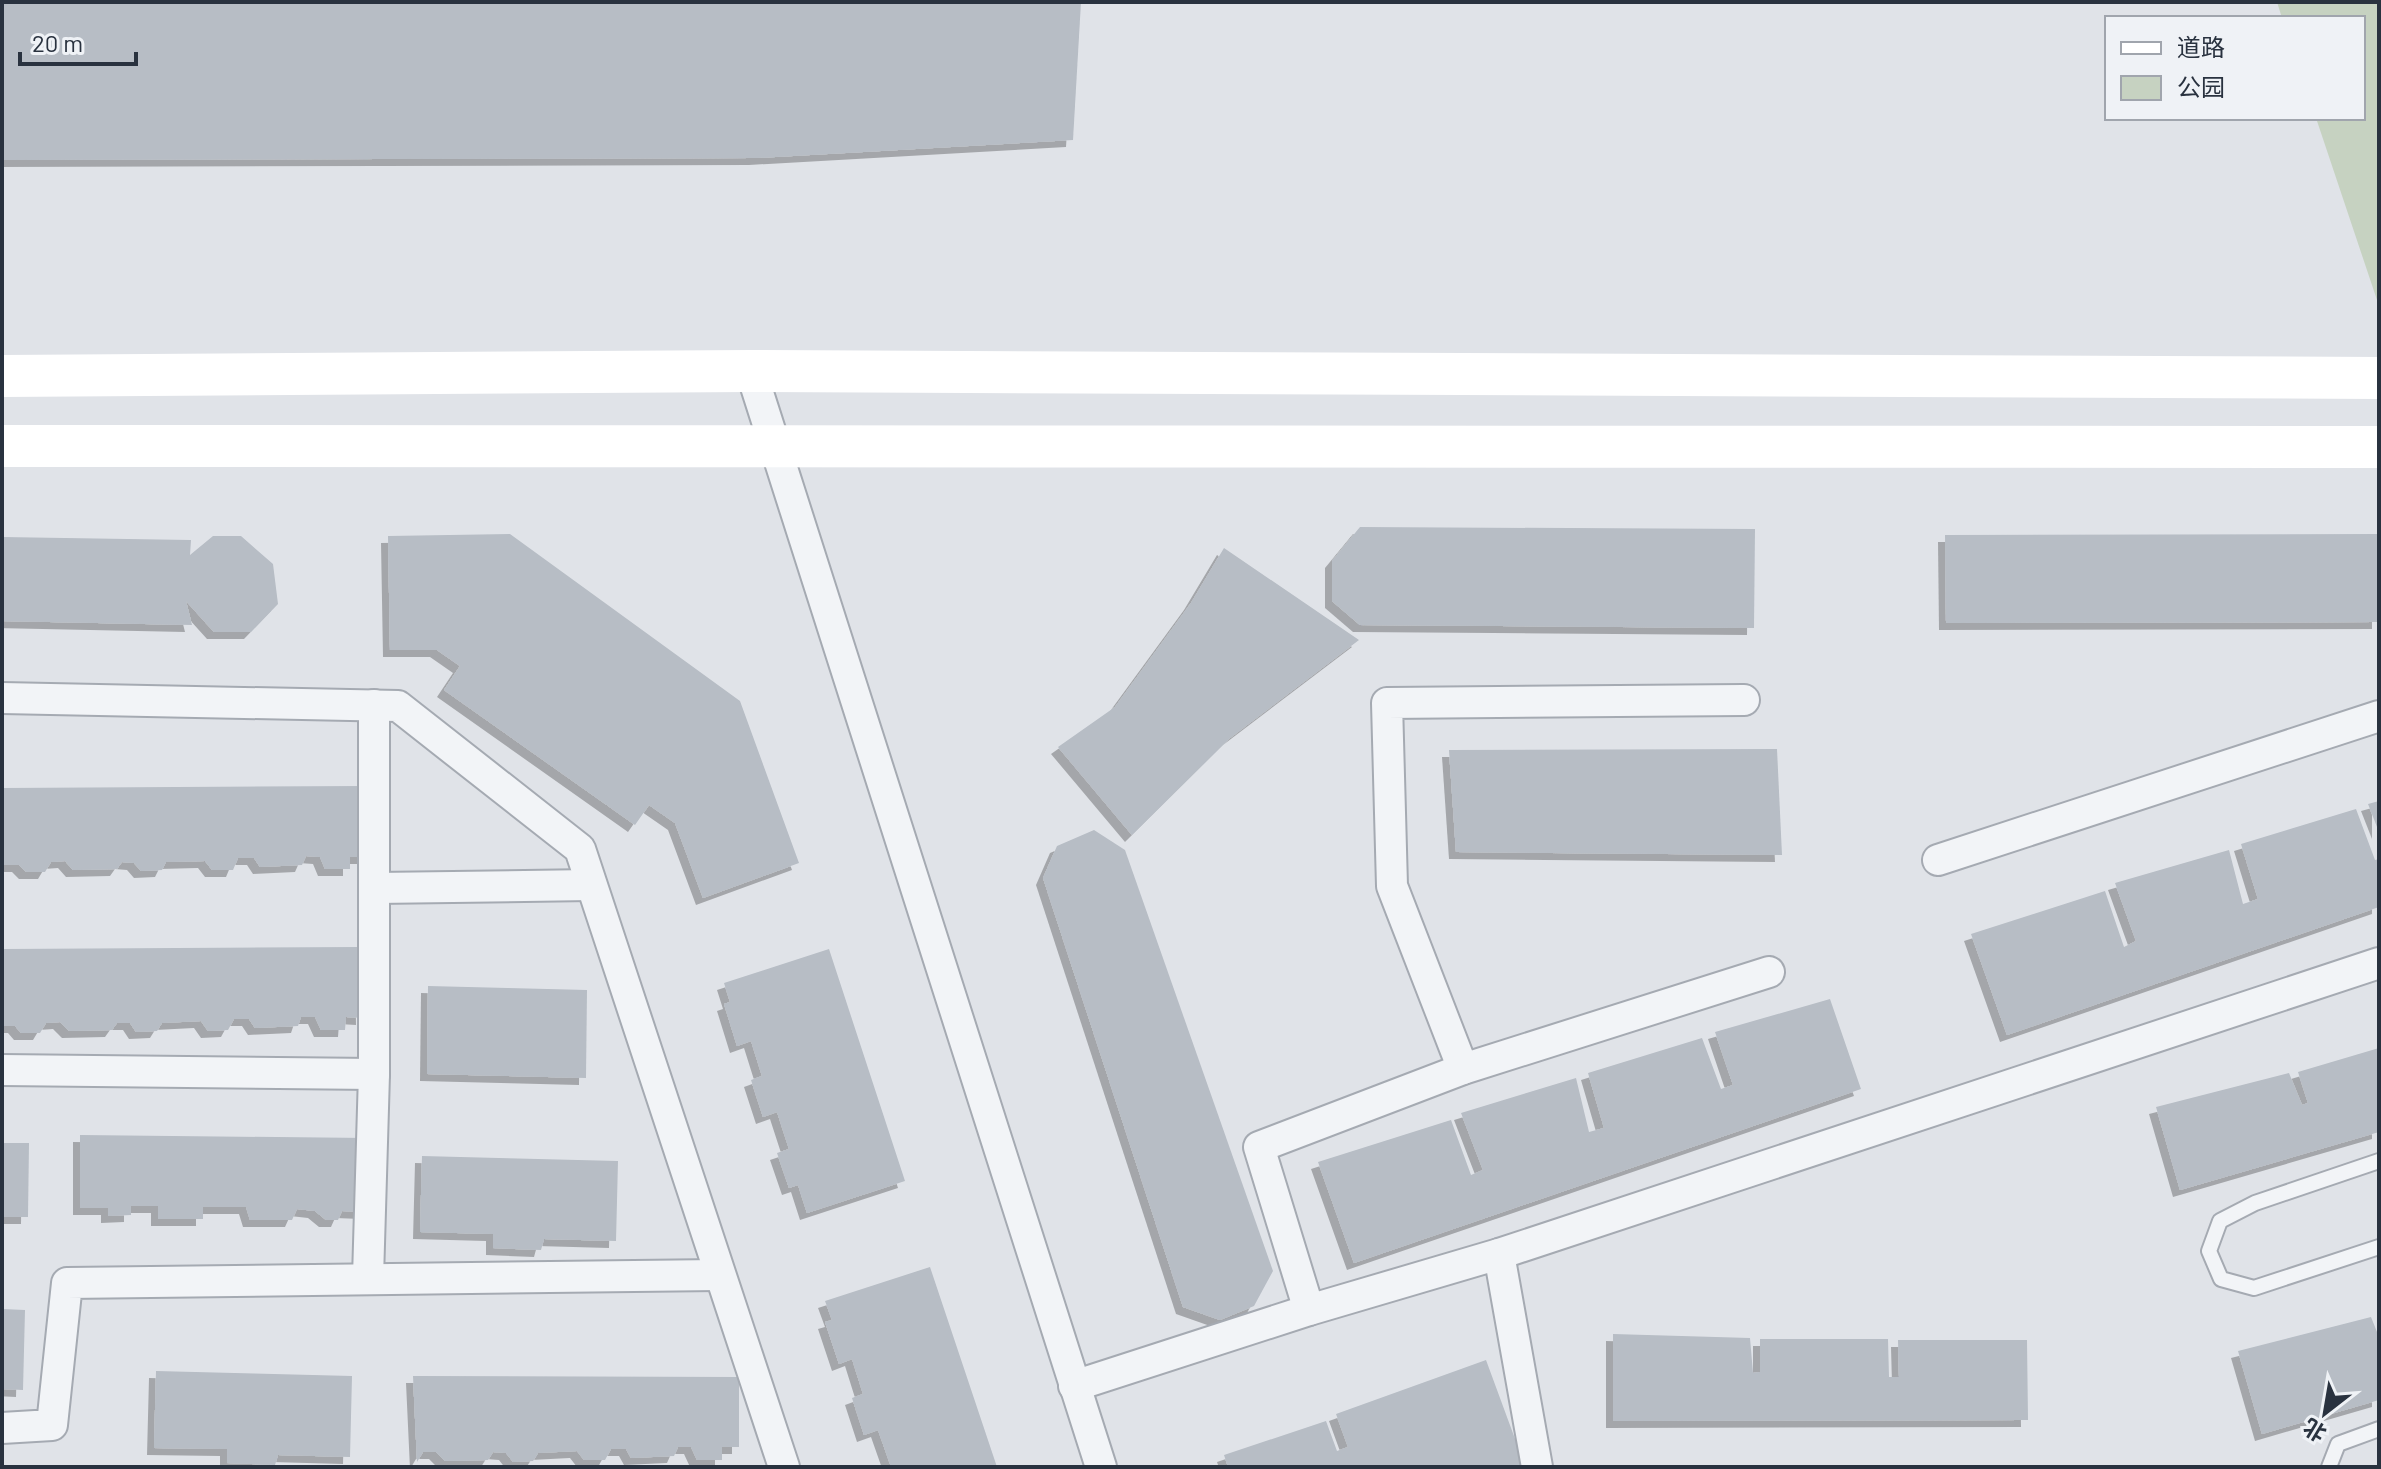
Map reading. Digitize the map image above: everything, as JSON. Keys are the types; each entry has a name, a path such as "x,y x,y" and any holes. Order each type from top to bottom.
{"street":[{"path":"751,371 1101,1467"},
{"path":"2,376 751,371 2379,378"},
{"path":"2,446 2379,447"},
{"path":"2,698 398,706 580,849 718,1275 784,1467"},
{"path":"1463,1069 1392,886 1387,703 1744,700"},
{"path":"368,1278 376,888 374,705"},
{"path":"1938,860 2379,716"},
{"path":"376,888 591,885"},
{"path":"1074,1386 1309,1310 1499,1254 2379,963"},
{"path":"1309,1310 1259,1147 1463,1069 1769,972"},
{"path":"2,1070 374,1074"},
{"path":"1499,1254 1537,1467"},
{"path":"2,1428 52,1425 67,1283 718,1275"}],"lane":[{"path":"2379,1161 2255,1203 2220,1221 2209,1251 2221,1279 2254,1288 2379,1247"},
{"path":"2329,1467 2338,1444 2379,1429"}],"green space":[{"path":"2277,2 2379,2 2379,306 2317,120 2365,120 2365,16 2281,16"}],"building":[{"path":"2,2 1081,2 1073,140 756,158 2,160"},
{"path":"1360,527 1755,529 1754,628 1360,625 1332,601 1332,561"},
{"path":"510,534 740,701 799,863 703,898 675,823 649,805 635,825 444,690 460,666 437,650 390,650 388,536"},
{"path":"2379,534 2379,622 1946,623 1945,535"},
{"path":"213,536 241,536 273,564 278,604 251,632 214,632 186,601 192,625 2,621 2,537 191,540 190,555"},
{"path":"1224,548 1359,640 1230,738 1132,835 1058,747 1115,707 1191,603"},
{"path":"1777,749 1782,855 1456,852 1449,750"},
{"path":"367,786 367,857 350,857 350,869 325,869 320,857 306,856 302,865 260,867 254,858 238,858 233,870 212,870 205,861 166,862 162,870 141,871 134,863 122,862 117,869 73,870 65,861 51,862 45,872 26,872 19,865 2,865 2,788"},
{"path":"2379,801 2379,832 2368,804"},
{"path":"2356,809 2375,860 2379,859 2379,907 2007,1035 1971,934 2105,891 2124,947 2136,941 2115,883 2229,850 2243,904 2258,899 2241,844"},
{"path":"1094,830 1125,850 1273,1271 1254,1306 1220,1320 1183,1307 1043,878 1057,846"},
{"path":"362,947 363,1018 346,1017 345,1030 321,1030 315,1017 301,1017 298,1026 255,1028 249,1019 234,1019 228,1030 208,1031 201,1021 162,1023 157,1031 136,1032 130,1023 117,1023 112,1030 69,1031 60,1022 46,1023 40,1033 21,1033 15,1026 2,1026 2,949"},
{"path":"829,949 905,1181 807,1213 798,1185 789,1188 777,1153 789,1149 777,1112 763,1117 751,1080 762,1076 751,1041 737,1046 724,1004 730,1002 724,983"},
{"path":"428,986 587,990 586,1078 427,1074"},
{"path":"1830,999 1861,1089 1354,1263 1318,1162 1451,1120 1471,1175 1483,1170 1461,1113 1576,1078 1589,1132 1604,1128 1588,1073 1702,1038 1721,1089 1733,1085 1715,1032"},
{"path":"2379,1048 2379,1132 2180,1190 2156,1107 2289,1073 2302,1105 2308,1103 2298,1072"},
{"path":"80,1135 368,1138 368,1212 342,1211 338,1220 326,1220 315,1211 297,1209 292,1220 250,1220 246,1207 203,1207 203,1219 158,1219 158,1206 131,1206 131,1215 108,1216 108,1208 80,1208"},
{"path":"2,1143 29,1143 28,1217 2,1217"},
{"path":"422,1156 618,1161 616,1241 544,1239 541,1250 493,1248 493,1234 420,1232"},
{"path":"930,1267 997,1467 891,1467 878,1430 864,1435 852,1398 863,1394 852,1359 839,1364 825,1322 832,1320 825,1301"},
{"path":"2,1309 25,1310 23,1390 2,1389"},
{"path":"2371,1317 2379,1337 2379,1400 2262,1434 2238,1351"},
{"path":"1613,1334 1750,1338 1753,1373 1760,1372 1760,1339 1888,1339 1889,1377 1899,1377 1898,1340 2027,1340 2028,1420 1613,1421"},
{"path":"1486,1360 1525,1466 1228,1467 1224,1455 1326,1421 1337,1451 1348,1447 1336,1414"},
{"path":"156,1371 352,1376 350,1457 278,1455 275,1465 227,1463 227,1449 154,1448"},
{"path":"413,1376 739,1377 739,1447 722,1447 722,1460 697,1460 691,1447 678,1447 674,1456 631,1458 626,1449 611,1449 605,1460 584,1460 577,1451 538,1453 533,1461 513,1462 506,1453 493,1452 488,1460 445,1461 436,1452 423,1452 417,1462"}]}
